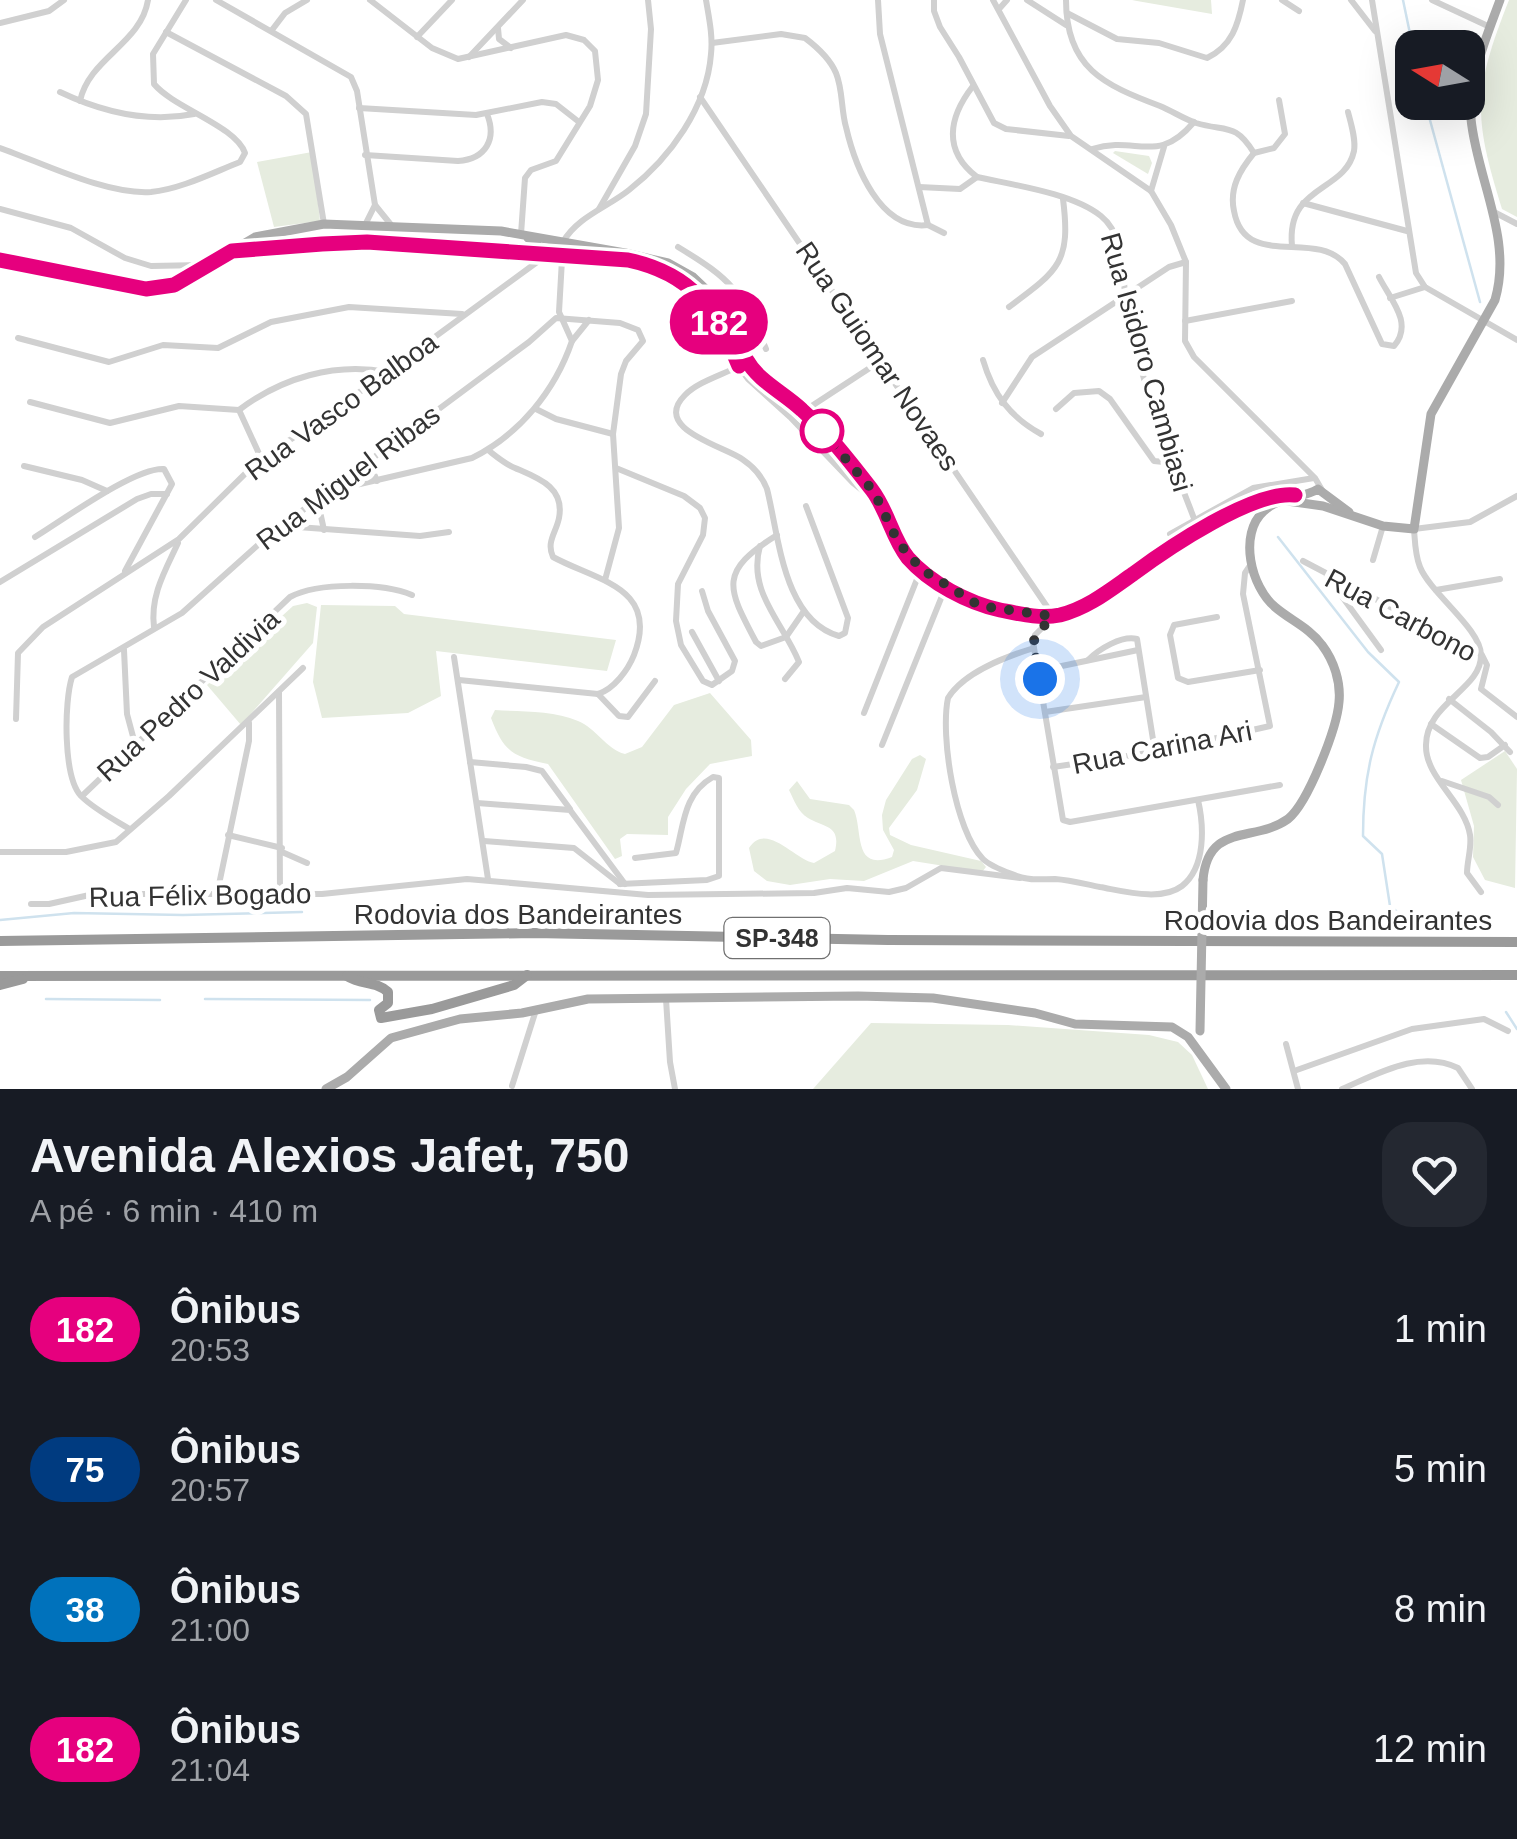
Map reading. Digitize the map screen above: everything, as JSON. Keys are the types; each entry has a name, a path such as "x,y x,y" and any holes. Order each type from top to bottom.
{"highway":[{"name":"Rodovia dos Bandeirantes","path":"0,941 534,934 1517,942"},
{"path":"346,975 388,992 388,1003 379,1010 381,1018 514,986 527,975"},
{"name":"Rodovia dos Bandeirantes","path":"0,976 1517,975"},
{"path":"0,986 36,976"}],"main road":[{"path":"0,260 146,289 174,285 246,242 276,231 324,224 521,234 648,258 693,277 722,307 742,363 804,411 874,492 898,542 921,569 980,606 1051,616 1095,600 1212,524 1274,494 1318,497 1353,516 1383,526 1414,529 1430,414 1494,300 1500,274 1493,212 1471,114 1478,66 1500,0"},
{"path":"521,234 541,248 545,257"},
{"path":"1198,1050 1203,880 1200,867 1220,843 1283,822 1299,808 1339,704 1333,664 1320,642 1271,604 1252,562 1250,542 1254,523 1277,502 1295,495"},
{"path":"1258,500 1318,497"},
{"path":"326,1089 348,1076 382,1043 401,1033 460,1019 588,999 926,997 1035,1013 1075,1024 1172,1028 1188,1037 1226,1089"}],"street":[{"path":"0,23 50,11 64,0"},
{"path":"80,101 86,80 142,21 148,0"},
{"path":"0,148 119,189 150,192 195,180 244,158 242,144 154,84 153,54 186,0"},
{"path":"216,0 347,73 354,81 375,205 392,226"},
{"path":"272,30 286,13 307,0"},
{"path":"370,0 446,56 468,58 566,36 579,38 592,48 598,62 596,89 556,161 526,174 521,234"},
{"path":"417,36 452,0"},
{"path":"598,210 635,146 646,114 651,30 648,0"},
{"path":"572,341 561,317 564,242 569,233 598,210 630,190 668,151 700,97 710,67 712,43 706,0"},
{"path":"878,0 880,34 928,225"},
{"path":"934,0 936,19 987,114 1000,127 1071,136"},
{"path":"993,0 1050,106 1071,136 1151,191 1178,239 1186,262 1186,341 1194,358 1304,467 1318,497"},
{"path":"1000,8 1007,0"},
{"path":"1027,0 1067,26"},
{"path":"1066,0 1067,26 1081,60 1101,80 1194,122 1230,128 1239,133 1254,153"},
{"path":"1066,13 1117,39 1159,43 1207,58 1220,51 1232,36 1243,0"},
{"path":"1282,0 1299,11"},
{"path":"1351,0 1378,35"},
{"path":"1372,0 1416,273 1425,287 1517,340"},
{"path":"1432,0 1490,28"},
{"path":"468,58 524,2"},
{"path":"498,28 502,43 512,49"},
{"path":"166,32 286,96 303,110 312,133 324,224"},
{"path":"712,43 782,34 806,38 836,72 845,126 858,162 885,209 900,223 928,225 944,233"},
{"path":"920,188 960,189 978,176 961,164 953,146 958,112 973,86"},
{"path":"60,92 121,113 160,120 194,114"},
{"name":"Rua Guiomar Novaes","path":"700,97 1042,596 1051,616"},
{"path":"1279,100 1286,124 1282,142 1266,152 1254,153 1244,166 1234,190 1238,224 1256,243 1333,252 1341,259 1378,336 1388,346 1398,342 1404,323 1379,277"},
{"path":"359,108 488,114 542,102 556,104 580,122"},
{"path":"1292,246 1294,219 1302,203 1336,176 1352,155 1354,139 1348,112"},
{"path":"365,155 470,160 479,156 492,139 488,114"},
{"path":"1092,149 1107,144 1164,148 1178,140 1194,122"},
{"path":"1151,191 1164,148"},
{"name":"Rua Isidoro Cambiasi","path":"978,176 1062,199 1101,215 1114,231 1143,369 1195,522"},
{"path":"1009,307 1060,260 1066,242 1062,199"},
{"path":"1302,203 1407,231"},
{"path":"365,224 375,205"},
{"path":"0,210 65,226 125,258 164,267 207,266"},
{"path":"1493,212 1517,224"},
{"path":"232,251 367,242 628,260 658,269 685,283 719,321 742,363 853,482 864,491 874,492"},
{"path":"678,248 718,271 733,286 750,311 766,349"},
{"name":"Rua Vasco Balboa","path":"16,719 18,653 43,628 179,540 261,458 388,372 545,257"},
{"path":"1002,402 1032,357 1169,267 1186,262"},
{"path":"1390,298 1425,287"},
{"path":"1185,321 1292,301"},
{"path":"18,338 110,362 163,346 218,348 271,322 349,307 464,314"},
{"path":"742,363 750,311"},
{"path":"561,317 633,327 643,341 622,366 613,434 619,535 605,580"},
{"name":"Rua Miguel Ribas","path":"82,796 75,786 68,753 70,680 182,613 317,498 561,317"},
{"path":"328,491 472,458 488,450 536,409 572,341 590,319"},
{"name":"Rua Miguel Ribas","path":"544,329 565,326"},
{"path":"804,411 882,360"},
{"path":"983,360 989,378 1012,415 1041,434"},
{"path":"742,363 688,392 679,402 677,418 683,428 740,457 759,473 767,489 795,594 804,610 828,633 839,636 845,634 848,618 806,506"},
{"path":"30,402 110,423 179,406 239,410 285,383 350,367 388,372"},
{"path":"1056,409 1074,393 1099,391 1110,400 1154,462 1173,463"},
{"path":"536,409 556,419 613,434"},
{"path":"239,410 261,458"},
{"path":"458,680 598,694 615,684 631,662 639,630 631,597 550,553 559,517 555,492 537,476 507,464 488,450"},
{"path":"369,462 377,481"},
{"path":"24,466 82,480 108,492"},
{"path":"34,537 108,492 160,468 171,477 172,484 125,572"},
{"path":"616,468 684,496 700,508 705,518 703,535 681,574 676,633 704,680 712,685 732,671 735,661 708,611 702,591"},
{"path":"1170,534 1253,488 1312,478"},
{"path":"0,582 138,499 166,494"},
{"path":"1481,892 1467,873 1470,834 1426,751 1431,724 1448,699 1475,676 1482,654 1475,637 1418,564 1414,529 1470,522 1517,496"},
{"path":"317,498 324,530"},
{"path":"283,526 420,536 450,532"},
{"path":"1373,560 1383,526"},
{"path":"777,534 735,572 732,592 756,642 766,646 786,637 804,610"},
{"path":"154,627 156,594 179,540"},
{"path":"761,545 756,576 768,608 799,662 786,678"},
{"name":"Rua Carbono","path":"1303,561 1482,654 1487,665 1481,688 1517,717"},
{"path":"1217,616 1174,625 1171,630 1178,678 1188,682 1260,670 1242,590 1246,568 1252,562"},
{"path":"864,713 921,569"},
{"path":"1327,576 1381,650"},
{"path":"1435,590 1500,579"},
{"path":"882,745 946,586"},
{"name":"Rua Pedro Valdivia","path":"82,796 290,597 301,591 389,588 412,595"},
{"path":"1051,616 1035,635 1034,648 1060,814 1067,822 1280,785"},
{"path":"692,632 719,681"},
{"path":"1088,660 1129,637 1136,639 1155,752"},
{"path":"1020,878 988,863 965,828 948,756 946,711 949,694 966,680 1006,657 1034,648"},
{"path":"124,650 127,714 135,744"},
{"path":"1038,671 1138,650"},
{"path":"454,658 488,879"},
{"path":"0,852 78,851 116,842 303,668"},
{"name":"Rua Carina Ari","path":"1053,767 1155,752 1270,726 1260,670"},
{"path":"598,694 619,716 628,718 655,681"},
{"path":"280,692 280,896"},
{"path":"1045,712 1146,696"},
{"path":"1431,724 1484,758 1507,748 1448,699"},
{"path":"217,894 250,721"},
{"path":"470,762 542,772 622,887"},
{"path":"484,841 574,848 622,887 707,880 719,876 720,778 713,777 704,783 690,801 681,821 676,854 635,858"},
{"path":"1441,782 1458,784 1498,805"},
{"path":"82,796 128,828"},
{"path":"1198,800 1204,832 1200,867"},
{"path":"478,802 570,810"},
{"path":"228,835 282,850 307,863"},
{"name":"Rua Félix Bogado","path":"30,904 50,904 94,894 280,896 488,879 788,894 847,888 888,892 906,888 940,868 1153,893 1182,886 1200,867"},
{"path":"666,998 672,1086"},
{"path":"512,1086 536,1010"},
{"path":"1294,1071 1412,1029 1484,1019 1508,1030"},
{"path":"1286,1044 1298,1089"},
{"path":"1342,1089 1410,1063 1428,1061 1458,1068 1472,1089"}],"shaded area":[{"path":"1132,0 1211,0 1212,14 1137,1"},
{"path":"1509,0 1517,0 1517,217 1502,209 1482,126 1485,74"},
{"path":"312,152 320,221 274,227 257,162"},
{"path":"1113,153 1149,156 1152,163 1148,174"},
{"path":"307,603 317,607 313,643 241,725 207,685 293,606"},
{"path":"321,605 395,606 404,614 616,640 607,671 436,651 441,696 408,713 322,718 313,682"},
{"path":"710,693 751,740 752,756 710,764 686,789 668,817 668,835 627,834 620,839 622,856 615,859 548,764 511,751 500,739 491,718 495,710 568,717 625,754 642,747 674,705"},
{"path":"1505,751 1517,769 1515,888 1485,880 1473,857 1474,826 1461,780"},
{"path":"920,755 926,759 917,790 889,828 890,835 911,845 981,861 986,867 982,872 913,861 864,881 830,879 790,885 767,881 754,871 749,848 764,838 814,863 835,851 834,832 808,818 797,806 789,790 797,781 810,799 849,805 854,810 862,847 871,859 892,857 894,850 883,830 886,800 912,759"},
{"path":"871,1023 1008,1025 1149,1035 1178,1042 1192,1055 1208,1089 813,1089"}],"waterway":[{"path":"1403,0 1409,30"},
{"path":"1430,120 1480,302"},
{"path":"1278,537 1368,652 1399,682 1371,757 1363,836 1382,854 1390,906 1406,919"},
{"path":"0,920 74,913 302,912"},
{"path":"46,999 160,1000"},
{"path":"205,999 370,1000"},
{"path":"1506,1012 1517,1029"}],"bus line":[{"name":"182","path":"0,260 146,289 174,285 232,251 353,242 628,260 658,269 685,283 714,313 739,366 746,359 758,375 804,411 852,466 874,492 909,559 963,598 1018,614 1051,616 1072,611 1250,503 1269,495 1295,495"}],"route":[{"path":"822,431 874,492 898,542 921,569 980,606 1051,616 1033,642 1040,679"}]}
